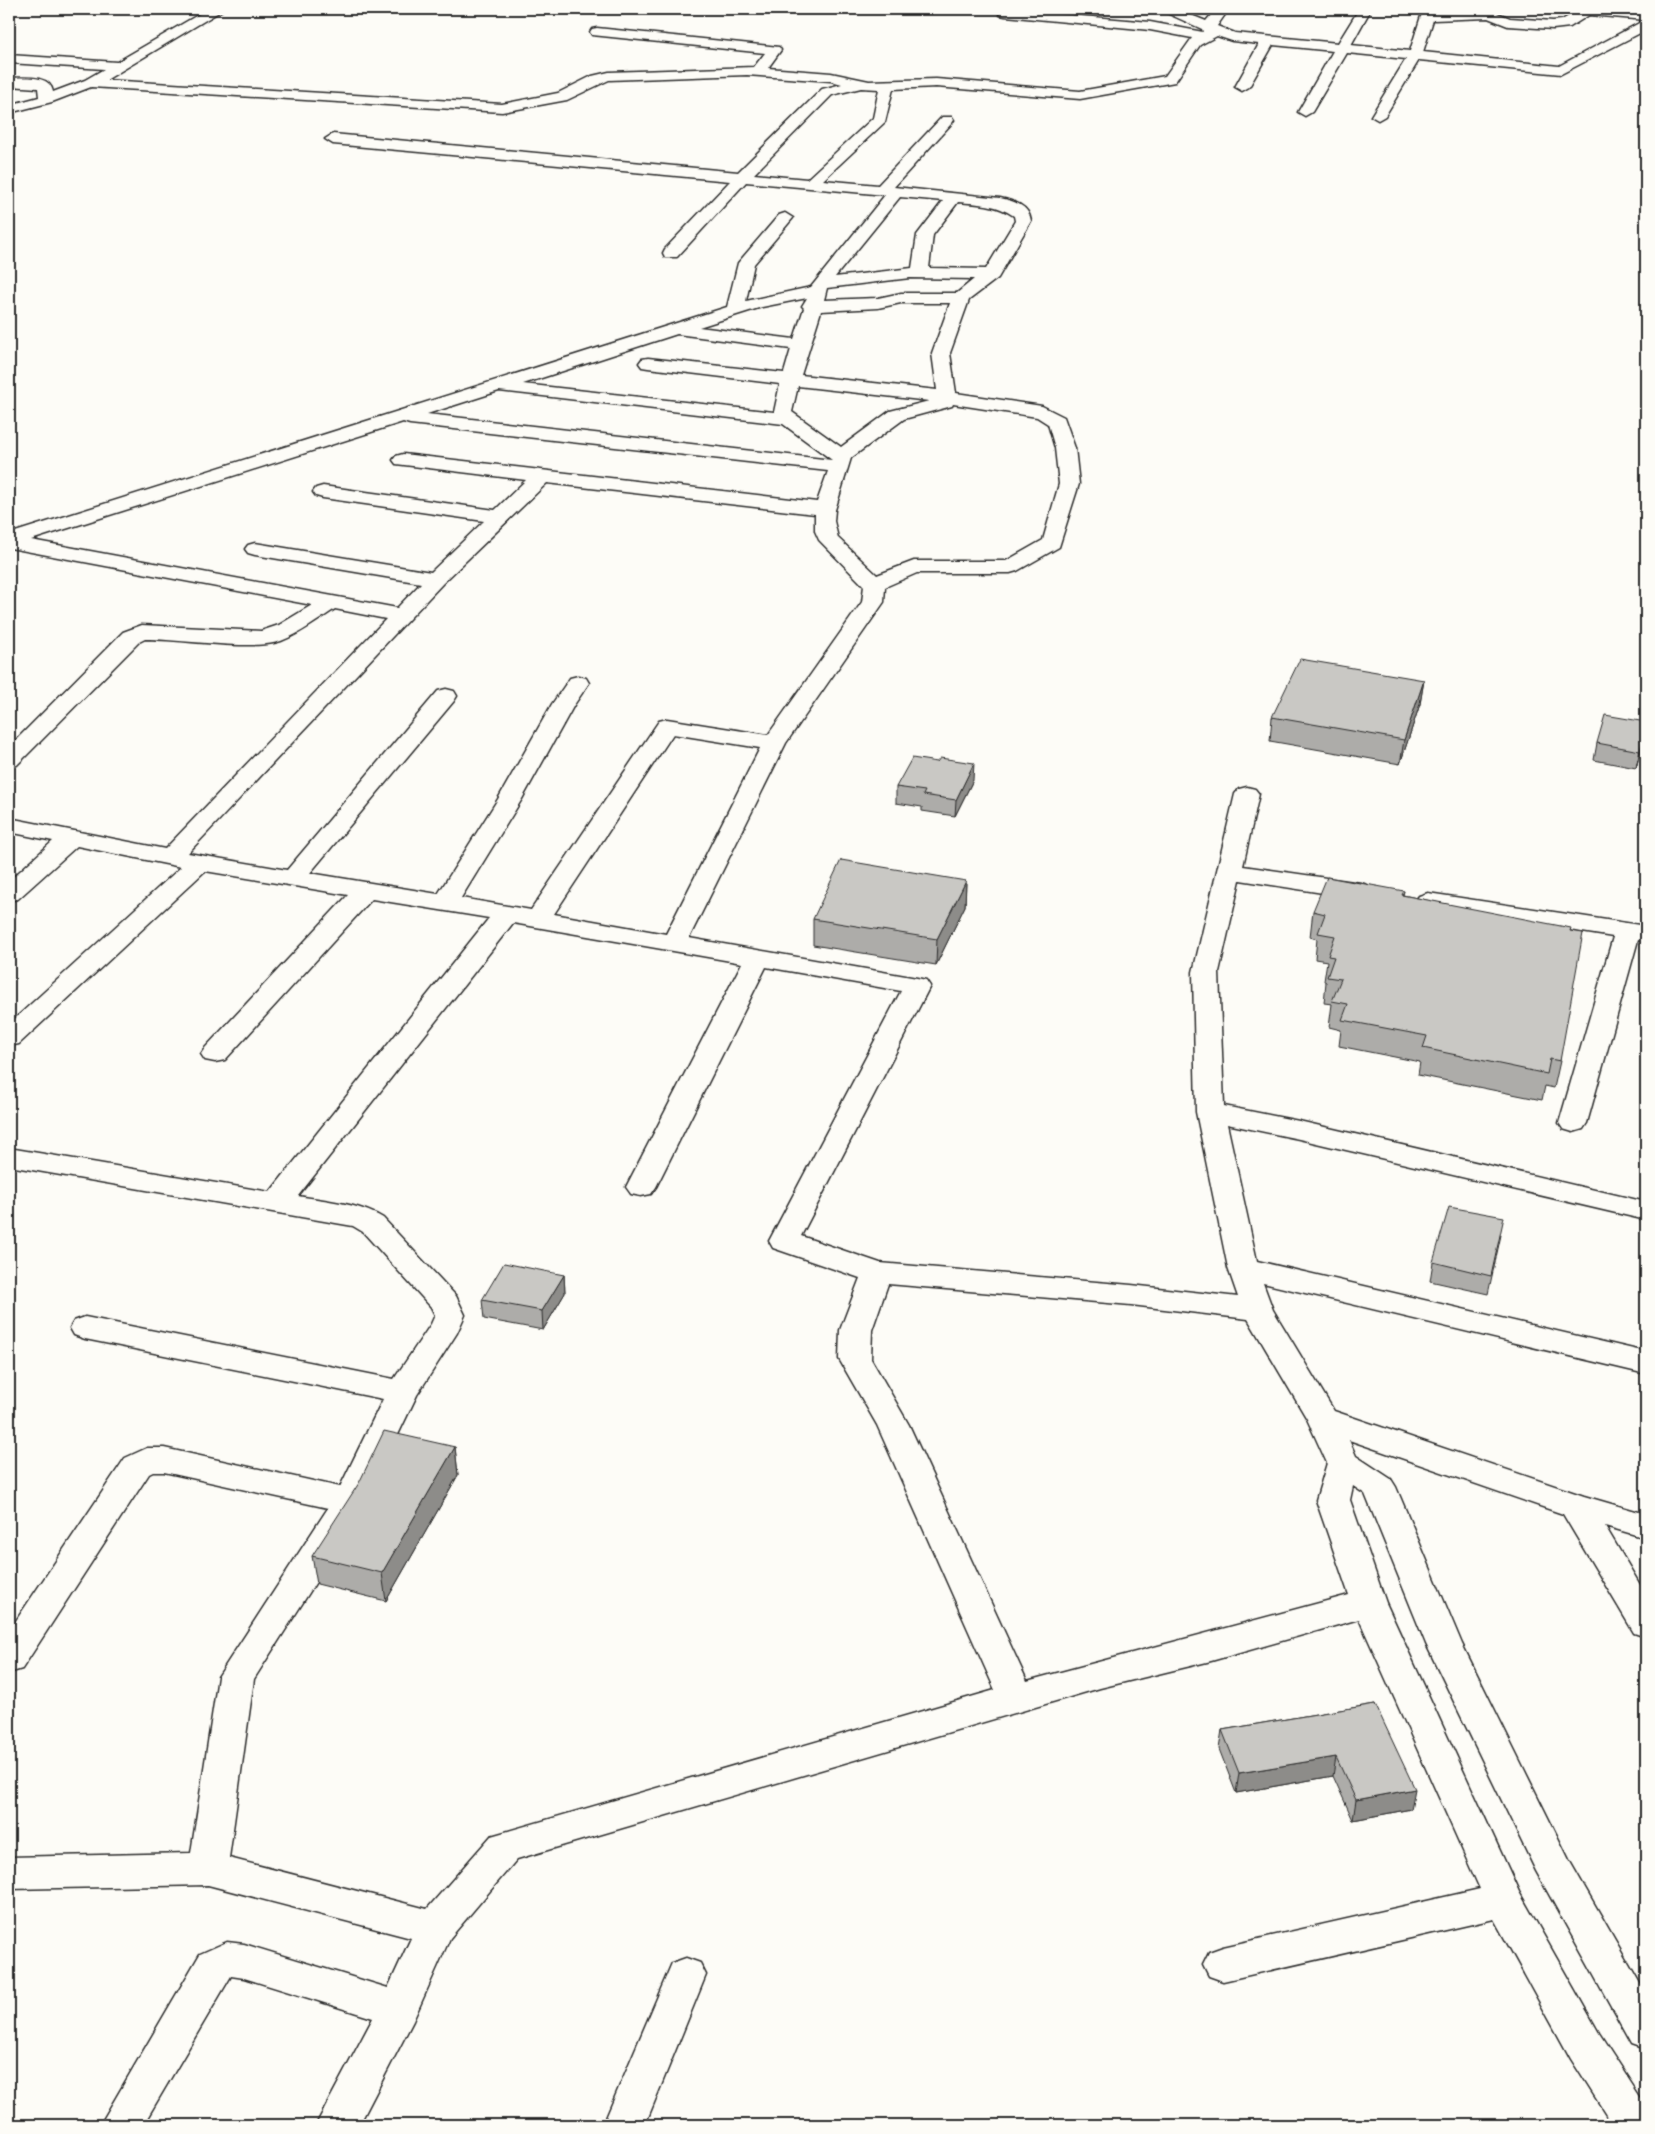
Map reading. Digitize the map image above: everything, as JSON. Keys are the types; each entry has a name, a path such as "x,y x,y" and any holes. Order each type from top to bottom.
{"street":[{"path":"9,110 47,99 90,83 216,9"},
{"path":"1165,9 1210,32"},
{"path":"672,253 741,178 829,91 860,84 936,83 1094,94 1170,79 1195,42 1210,32 1223,9"},
{"path":"1306,112 1365,9"},
{"path":"1378,116 1414,55 1428,16 1433,14 1490,14 1508,22 1553,25 1564,24 1587,10 1646,16"},
{"path":"1005,12 1210,32 1232,37 1268,41 1561,70 1646,25"},
{"path":"597,32 774,50 758,72"},
{"path":"1242,87 1268,41"},
{"path":"9,59 121,66"},
{"path":"90,83 502,108 562,97 597,79 609,76 758,72 832,77 860,84"},
{"path":"9,82 42,84 45,86 47,99"},
{"path":"810,184 880,119 887,84"},
{"path":"840,461 783,413 783,405 790,379 816,294 889,192 947,120"},
{"path":"332,139 1002,202 1024,217 992,274 961,298 941,353 947,397 945,402 897,415 840,461 825,509 825,533 829,540 874,584 875,594 873,602 774,743 674,943"},
{"path":"920,273 925,235 954,197"},
{"path":"735,310 748,260 784,218"},
{"path":"9,541 777,297 816,294 920,273 992,274"},
{"path":"816,294 878,303 901,298 961,298"},
{"path":"675,329 800,345"},
{"path":"648,363 947,397 1042,412 1056,421 1065,448 1069,484 1052,543 1010,567 914,567 874,584"},
{"path":"496,386 788,419"},
{"path":"401,416 840,461"},
{"path":"403,460 540,478 825,509"},
{"path":"171,857 436,579 540,478"},
{"path":"323,492 500,517"},
{"path":"9,541 401,615"},
{"path":"255,549 436,579"},
{"path":"9,760 131,637 142,632 261,638 274,636 333,601"},
{"path":"445,903 510,799 563,704 578,683"},
{"path":"294,877 446,696"},
{"path":"538,919 667,726 774,743"},
{"path":"1247,794 1206,972 1210,1112 1243,1268 1258,1310 1322,1419 1343,1463 1379,1487 1444,1644 1555,1871 1646,2030"},
{"path":"9,824 200,863 367,889 917,986 784,1241 877,1273 1132,1295 1258,1310"},
{"path":"9,894 72,837"},
{"path":"9,1038 200,863"},
{"path":"1229,871 1637,933 1573,1122"},
{"path":"216,1054 367,889"},
{"path":"278,1202 506,914"},
{"path":"641,1187 758,958"},
{"path":"1210,1112 1299,1130 1646,1211"},
{"path":"9,1157 278,1202 346,1214 363,1219 373,1225 445,1303 450,1315 446,1326 402,1392 350,1501 236,1677 208,1869"},
{"path":"1243,1268 1646,1363"},
{"path":"877,1273 856,1330 854,1344 856,1359 893,1425 1017,1698"},
{"path":"85,1328 402,1392"},
{"path":"1322,1419 1575,1505 1646,1526"},
{"path":"9,1659 137,1466 146,1460 164,1460 350,1501"},
{"path":"1343,1463 1333,1500 1369,1602 1504,1900 1585,2046 1636,2125"},
{"path":"1575,1505 1646,1624"},
{"path":"337,2125 399,2009 435,1928 504,1847 1017,1698 1369,1602"},
{"path":"9,1873 208,1869 435,1928"},
{"path":"1223,1964 1504,1900"},
{"path":"121,2125 214,1966 227,1959 244,1961 399,2009"},
{"path":"624,2125 686,1974"}],"building":[{"path":"1300,659 1424,680 1404,740 1272,717"},
{"path":"1605,715 1646,722 1640,751 1597,743"},
{"path":"912,758 937,762 940,758 974,763 956,800 923,795 925,791 896,787"},
{"path":"841,860 966,881 937,939 813,919"},
{"path":"1327,877 1404,891 1402,895 1571,928 1570,931 1583,933 1560,1061 1550,1059 1547,1074 1423,1048 1427,1036 1342,1020 1348,1004 1332,1001 1341,979 1327,977 1334,957 1328,956 1335,936 1318,933 1325,914 1313,911"},
{"path":"1449,1207 1504,1217 1491,1276 1433,1262"},
{"path":"504,1263 564,1275 542,1311 482,1300"},
{"path":"384,1431 455,1447 382,1573 312,1556 359,1483"},
{"path":"1375,1704 1415,1789 1356,1800 1336,1757 1239,1773 1222,1730"}]}
